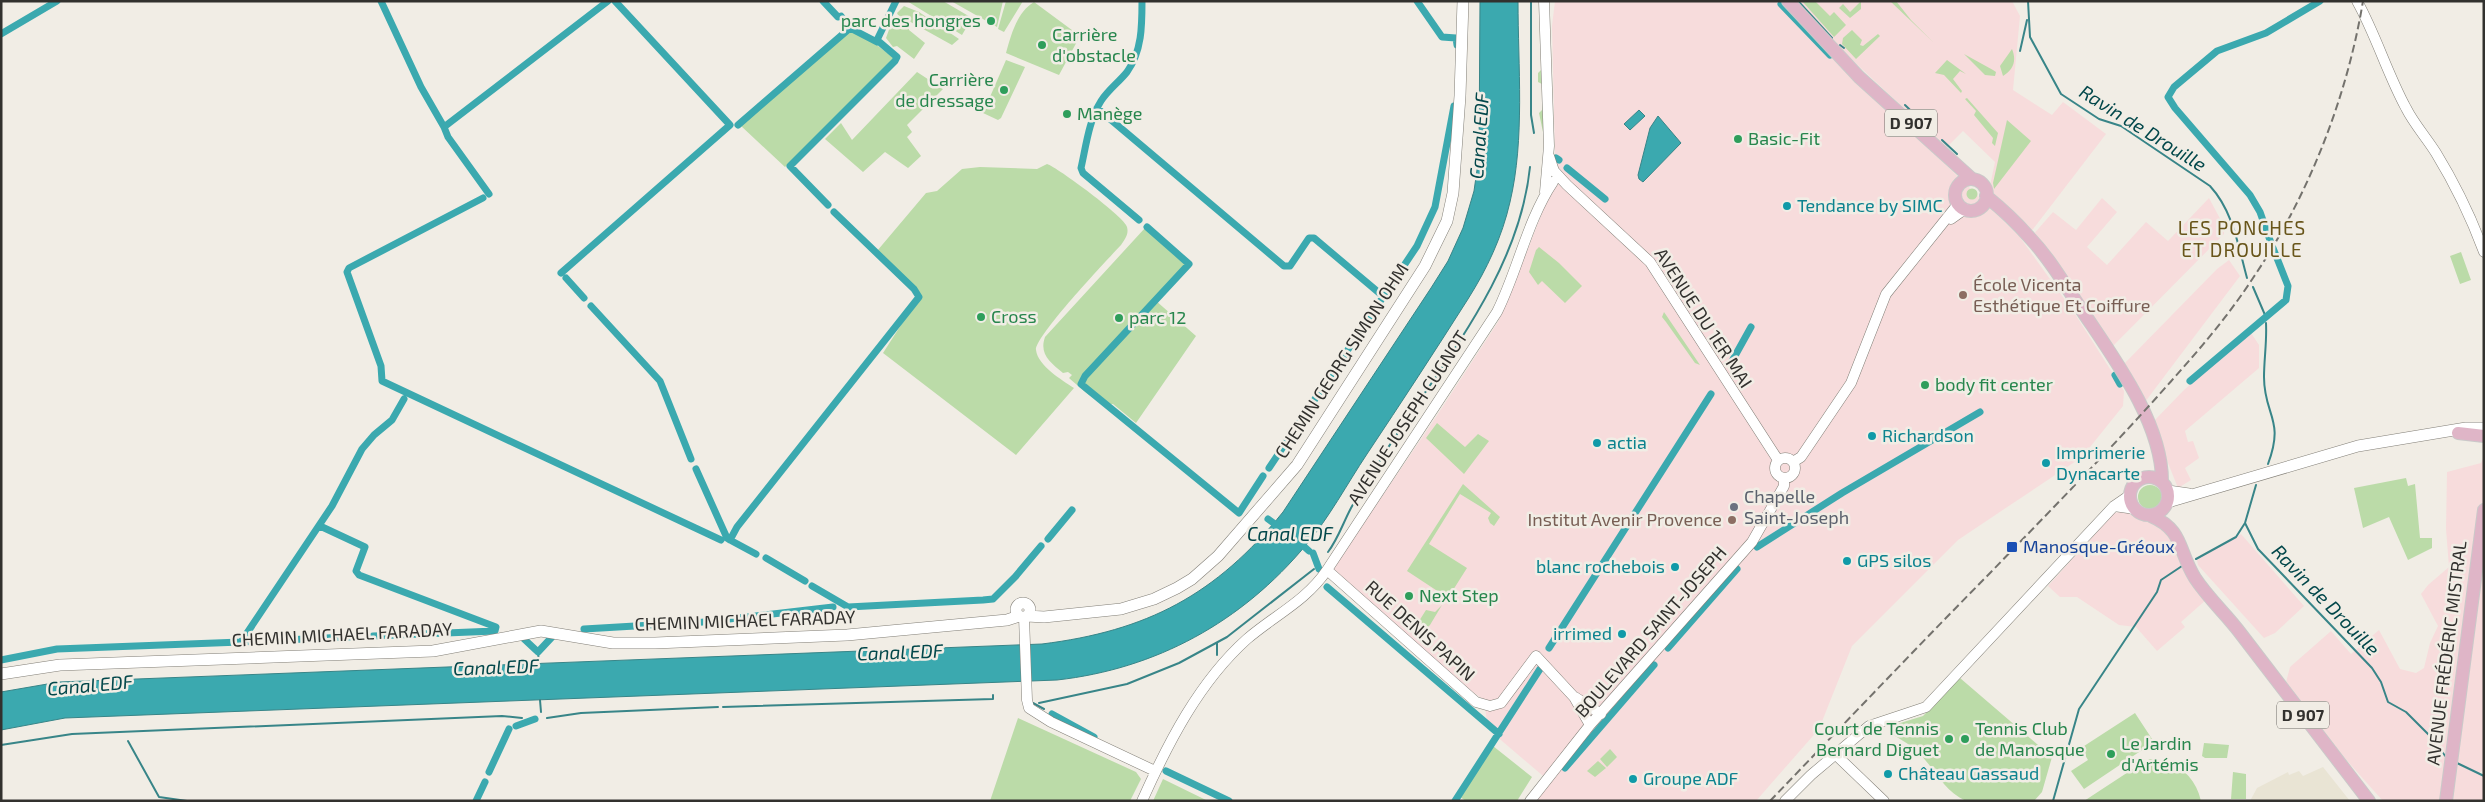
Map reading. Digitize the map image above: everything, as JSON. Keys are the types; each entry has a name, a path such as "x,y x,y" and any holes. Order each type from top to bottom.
{"main road":[{"name":"CHEMIN GEORG SIMON OHM","path":"1023,616 1121,609 1154,599 1192,579 1214,560 1296,464 1425,266 1445,228 1452,199 1461,87 1463,1"},
{"name":"D 907","path":"1788,1 1859,76 1952,161 1967,180"},
{"path":"1967,180 1981,183 1984,201 1974,210 1961,206 1955,194 1967,180"},
{"name":"D 907","path":"1984,201 2000,208 2032,239 2086,317 2132,389 2150,429 2162,468 2170,518 2178,528 2191,563 2212,597 2369,801"},
{"path":"2147,477 2166,495 2201,494 2340,450 2376,442 2482,429"},
{"path":"2340,450 2482,429"},
{"path":"2458,433 2484,442"},
{"path":"2157,450 2153,467 2147,477 2134,484 2130,495 2135,509 2151,516 2162,511 2166,495"},
{"name":"AVENUE FRÉDÉRIC MISTRAL","path":"2446,801 2484,510"},
{"name":"D 907","path":"2151,516 2165,522 2172,528 2188,567 2203,590 2212,597"},
{"name":"CHEMIN MICHAEL FARADAY","path":"1,674 60,665 433,651 541,631 607,642 655,643 846,635 983,622 1003,616 1023,616"}],"street":[{"name":"AVENUE JOSEPH CUGNOT","path":"1142,801 1171,739 1227,659 1248,638 1300,600 1318,584 1497,312 1517,268 1553,177 1549,156 1544,1"},
{"path":"2356,1 2368,20 2390,78 2408,112 2435,152 2468,211 2484,252"},
{"name":"AVENUE DU 1ER MAI","path":"1553,177 1567,185 1650,262 1778,460"},
{"path":"1793,462 1801,457 1851,383 1881,304 1893,284 1961,206"},
{"path":"1786,458 1793,462 1793,473 1784,478 1775,471 1778,460 1786,458"},
{"name":"BOULEVARD SAINT-JOSEPH","path":"1530,801 1590,725 1754,539 1784,486 1784,478"},
{"path":"1785,801 1835,754 1869,726 1926,707 2114,506 2130,495"},
{"path":"2114,506 2135,509"},
{"name":"RUE DENIS PAPIN","path":"1327,570 1476,702 1485,706 1496,705 1504,699 1536,656 1574,697"},
{"path":"1023,616 1027,700 1031,710 1051,722 1155,771"},
{"path":"1574,697 1601,714"},
{"path":"1574,697 1590,725"},
{"path":"1835,754 1884,801"}],"shaded area":[{"path":"1555,1 1778,1 2019,236 2075,314 2124,391 2123,406 2082,457 1958,540 1852,646 1819,729 1756,801 1536,801 1549,781 1488,729 1484,700 1459,682 1332,570 1498,322 1517,277 1550,192 1555,155 1552,26"},
{"path":"1795,1 2012,1 2020,16 2013,90 2052,115 2063,102 2106,134 2030,233 1988,195 1995,162 1963,131 1946,148 1830,39"},
{"path":"2102,198 2117,212 2087,247 2107,265 2146,222 2168,241 2209,198 2224,226 2224,234 2113,346 2032,236 2053,212 2076,230"},
{"path":"2229,260 2240,276 2145,402 2124,364 2217,269"},
{"path":"2251,333 2259,345 2259,368 2185,431 2188,442 2193,441 2199,458 2185,468 2191,480 2178,488 2152,423 2184,390"},
{"path":"2484,456 2484,769 2479,773 2484,779 2484,801 2383,801 2284,690 2290,667 2331,631 2351,654 2379,630 2400,669 2416,673 2424,668 2430,643 2438,626 2421,594 2428,585 2449,567 2446,529 2447,472 2481,463"},
{"path":"2127,511 2144,520 2157,522 2166,528 2207,599 2181,622 2185,627 2157,651 2136,627 2119,625 2077,597 2060,597 2048,586 2114,513"},
{"path":"2241,534 2304,606 2275,633 2264,638 2198,565 2197,560"},
{"path":"2323,767 2350,801 2250,801 2257,788 2288,772 2289,775 2299,771 2303,776"}],"green space":[{"path":"907,1 943,1 972,18 962,35"},
{"name":"parc des hongres","path":"951,1 1003,1 997,27"},
{"path":"1006,1 1023,1 1004,32 998,29"},
{"path":"1802,1 1815,1 1830,16 1834,12 1846,25 1834,37"},
{"path":"1861,1 1861,9 1850,18 1839,8 1843,4 1850,12"},
{"path":"1890,1 1896,1 1911,20 1933,42"},
{"name":"Carrière d'obstacle","path":"1034,2 1080,36 1059,75 1006,53 1019,18 1028,6"},
{"path":"904,6 919,12 959,39 952,45 898,15 897,13"},
{"path":"896,19 908,23 909,30 925,43 914,59 897,46 893,47 886,38 891,24"},
{"path":"850,30 874,43 894,58 785,167 740,125"},
{"path":"1852,30 1862,40 1860,45 1863,46 1878,34 1880,36 1856,59 1842,44 1843,38"},
{"path":"2012,49 2013,65 2003,76 2000,66"},
{"path":"1964,54 1996,72 1995,76 1985,75"},
{"name":"Carrière de dressage","path":"1006,60 1025,67 1001,118 998,120 983,113"},
{"path":"1947,60 1966,74 1960,71 1953,79 1962,91 1961,93 1944,75 1935,73"},
{"path":"1544,67 1544,137 1539,113 1542,110 1542,84 1538,82 1538,73"},
{"path":"917,72 943,89 907,125 912,132 907,137 921,156 908,168 885,152 863,172 825,139 841,123 852,140"},
{"path":"1967,98 1998,133 1995,146 1992,143 1993,138 1974,115 1976,111 1965,99"},
{"path":"2007,120 2031,141 1994,189 1993,183"},
{"name":"Cross","path":"1047,164 1064,174 1104,204 1124,222 1127,232 1121,245 1073,298 1039,342 1036,350 1041,362 1051,372 1074,388 1016,455 883,353 919,297 877,251 926,193 937,191 962,169 980,167 1037,169"},
{"path":"1972,188 1978,194 1972,200 1966,194"},
{"name":"parc 12","path":"1145,228 1187,264 1155,300 1196,336 1136,423 1113,404 1101,402 1090,395 1069,378 1072,375 1068,372 1063,373 1050,361 1043,348 1045,337"},
{"path":"1539,247 1559,263 1582,286 1565,303 1542,281 1538,285 1529,272 1536,250"},
{"path":"2461,252 2471,280 2460,284 2450,256"},
{"path":"1664,312 1700,365 1695,363 1662,317"},
{"path":"1437,423 1465,447 1478,434 1489,441 1464,474 1426,438"},
{"path":"2406,478 2408,486 2415,484 2420,538 2432,538 2432,548 2408,560 2389,517 2363,528 2354,488"},
{"path":"1463,484 1500,517 1494,526 1488,518 1491,513 1460,494 1429,544 1467,568 1448,598 1407,571"},
{"path":"2150,485 2159,488 2162,497 2159,506 2150,509 2141,506 2138,497 2141,488"},
{"path":"1442,605 1430,625 1424,631 1417,634 1404,627 1414,629 1426,610 1435,612"},
{"name":"Tennis Club de Manosque","path":"1960,678 2052,757 2042,792 2034,801 1966,801 1957,796 1943,783 1919,753 1892,734 1897,724 1923,716"},
{"name":"Le Jardin d'Artémis","path":"2135,713 2154,742 2084,789 2071,771 2088,760 2081,748"},
{"path":"1018,718 1136,772 1141,779 1130,801 990,801"},
{"path":"2204,743 2229,745 2227,758 2205,758 2202,756"},
{"path":"1493,746 1532,777 1517,801 1466,801 1460,797"},
{"path":"1610,749 1617,757 1607,767 1600,759"},
{"path":"2150,759 2168,762 2183,771 2194,784 2201,801 2084,801 2142,763"},
{"path":"1598,761 1606,768 1595,777 1587,771"},
{"path":"2233,772 2246,774 2246,799 2231,799"},
{"path":"1163,779 1208,801 1153,801"}],"water":[{"name":"Canal EDF","path":"1480,1 1518,1 1520,102 1518,153 1510,202 1503,228 1493,252 1468,299 1314,535 1281,572 1254,597 1225,619 1195,637 1162,653 1129,665 1057,680 65,718 1,730 1,692 59,682 1042,644 1115,630 1177,604 1205,587 1232,566 1258,541 1283,512 1448,261 1463,228 1474,191 1479,156"},
{"path":"1639,110 1645,116 1630,130 1624,124"},
{"path":"1658,116 1681,143 1643,182 1639,179 1638,175 1650,128"}],"waterway":[{"path":"1,34 57,1"},
{"path":"381,1 421,87 444,127"},
{"path":"489,194 448,137 444,127 608,1"},
{"path":"561,273 730,125 615,1"},
{"path":"738,125 850,28 841,16 838,17 823,1"},
{"path":"828,205 790,166 895,61 897,57 877,40 896,1"},
{"path":"1139,220 1083,173 1081,168 1088,133 1097,108 1107,93 1127,72 1136,56 1141,29 1142,1"},
{"path":"1417,1 1442,37 1456,38 1457,45"},
{"path":"1531,1 1531,115 1534,133"},
{"path":"1798,1 1832,38"},
{"name":"Ravin de Drouille","path":"2028,1 2030,37 2061,94 2099,119 2121,126 2210,186 2218,196 2229,217 2247,278"},
{"path":"2271,243 2260,212 2250,195 2175,108 2168,97 2174,87 2217,51 2266,33 2320,1"},
{"path":"1781,4 1830,55"},
{"path":"2020,51 2027,20"},
{"path":"850,28 877,42"},
{"path":"1840,45 1844,48"},
{"path":"1905,105 1932,131"},
{"path":"1269,468 1417,246 1435,207 1454,106"},
{"path":"1097,108 1284,266 1290,266 1309,238 1314,238 1384,297"},
{"path":"1942,140 1957,154"},
{"path":"1328,552 1363,488 1452,352 1494,282 1511,245 1523,207 1530,167"},
{"path":"1567,168 1605,199"},
{"path":"483,198 349,268 347,272 381,366 382,381 721,540"},
{"path":"756,554 730,540 737,527 919,297 914,289 834,212"},
{"path":"1147,227 1189,264 1085,376 1081,384 1239,513 1263,476"},
{"path":"2190,381 2286,300 2288,286 2273,248"},
{"path":"566,278 584,298"},
{"name":"Ravin de Drouille","path":"2253,287 2265,315"},
{"path":"591,306 660,381 691,459"},
{"name":"Ravin de Drouille","path":"2266,323 2265,390 2275,437 2268,464"},
{"path":"1731,363 1751,327"},
{"path":"2115,375 2120,384"},
{"path":"1549,648 1711,394"},
{"path":"367,636 241,642 332,506 362,449 374,435 392,420 404,399"},
{"path":"1757,547 1842,493 1980,412"},
{"path":"696,469 727,538 730,540"},
{"name":"Ravin de Drouille","path":"2256,485 2245,523 2258,549 2372,668 2381,682 2388,702 2406,712 2430,736 2446,757"},
{"path":"1048,539 1072,510"},
{"path":"1268,519 1282,529"},
{"path":"2196,559 2236,537 2245,523"},
{"path":"320,526 365,547 356,571 359,575 496,627 495,631 373,636"},
{"path":"1298,541 1309,551"},
{"path":"1015,577 1041,546"},
{"path":"1313,553 1319,569"},
{"path":"766,558 805,581"},
{"path":"2053,801 2079,709 2157,592 2161,580 2182,566"},
{"path":"1039,703 1127,684 1179,663 1227,637 1314,569"},
{"path":"1668,648 1737,569"},
{"path":"812,586 848,607 993,599 1016,576"},
{"path":"1327,587 1499,734"},
{"path":"584,629 703,622 833,607"},
{"path":"523,638 538,652 552,637"},
{"path":"1,660 57,649 241,642"},
{"path":"1217,643 1217,655"},
{"path":"538,652 539,665"},
{"path":"1565,768 1654,665"},
{"path":"1455,801 1540,669"},
{"path":"723,707 993,699 993,695"},
{"path":"540,700 541,712"},
{"path":"1033,703 1044,709"},
{"path":"547,718 581,713 718,707"},
{"path":"1052,714 1094,737"},
{"path":"1,745 72,734 502,716 522,718"},
{"path":"516,726 535,719"},
{"path":"489,772 509,729"},
{"path":"128,741 159,797 187,801"},
{"name":"Ravin de Drouille","path":"2457,763 2484,776"},
{"path":"1166,771 1229,801"},
{"path":"476,801 485,782"}],"railway":[{"path":"1770,801 2117,441 2231,309 2273,247 2308,180 2323,146 2347,74 2363,1"}],"place":[{"name":"parc des hongres","path":"991,21"},
{"name":"Carrière d'obstacle","path":"1042,45"},
{"name":"Carrière de dressage","path":"1004,90"},
{"name":"Manège","path":"1067,114"},
{"name":"Basic-Fit","path":"1738,139"},
{"name":"Tendance by SIMC","path":"1787,206"},
{"name":"École Vicenta Esthétique Et Coiffure","path":"1963,295"},
{"name":"Cross","path":"981,317"},
{"name":"parc 12","path":"1119,318"},
{"name":"body fit center","path":"1925,385"},
{"name":"Richardson","path":"1872,436"},
{"name":"actia","path":"1597,443"},
{"name":"Imprimerie Dynacarte","path":"2046,463"},
{"name":"Chapelle Saint-Joseph","path":"1734,507"},
{"name":"Institut Avenir Provence","path":"1732,520"},
{"name":"Manosque-Gréoux","path":"2012,547"},
{"name":"GPS silos","path":"1847,561"},
{"name":"blanc rochebois","path":"1675,567"},
{"name":"Next Step","path":"1409,596"},
{"name":"irrimed","path":"1622,634"},
{"name":"Court de Tennis Bernard Diguet","path":"1949,739"},
{"name":"Tennis Club de Manosque","path":"1965,739"},
{"name":"Le Jardin d'Artémis","path":"2111,754"},
{"name":"Château Gassaud","path":"1888,774"},
{"name":"Groupe ADF","path":"1633,779"}],"district":[{"name":"LES PONCHES ET DROUILLE","path":"2242,239"}]}
